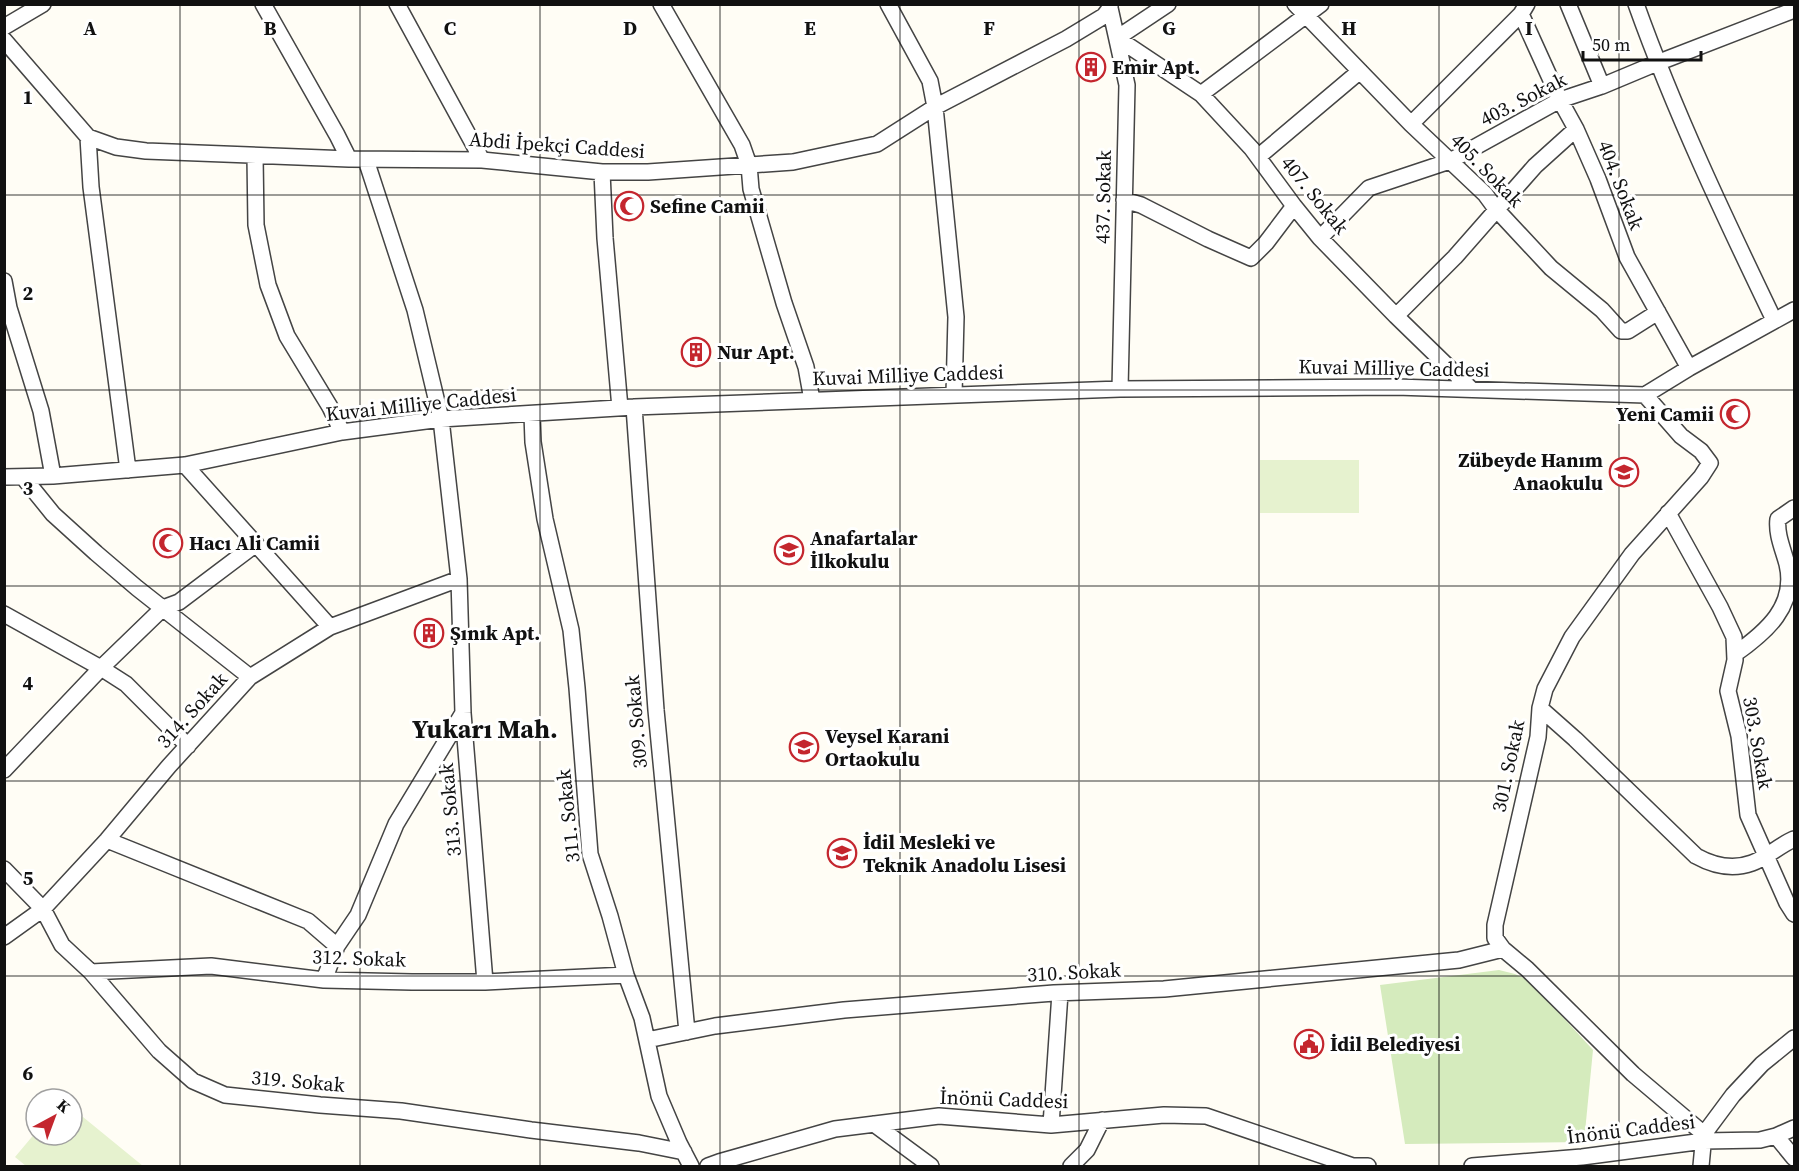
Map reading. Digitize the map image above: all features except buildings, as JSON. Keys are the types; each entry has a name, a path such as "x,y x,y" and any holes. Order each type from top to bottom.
{"street":[{"path":"4,27 44,4"},
{"path":"263,4 337,135 348,159"},
{"path":"397,4 482,160"},
{"path":"661,4 742,144 749,165 751,189 784,303 807,367 812,400"},
{"path":"888,4 930,81 956,317 954,394"},
{"path":"1117,38 1168,4"},
{"path":"1201,94 1300,10 1321,4"},
{"path":"1568,4 1602,86"},
{"path":"1636,4 1657,63 1722,213 1774,320"},
{"name":"Abdi İpekçi Caddesi","path":"4,40 88,137 116,147 146,151 366,160 482,160 602,172 648,172 793,162 877,144 934,107 1066,39 1104,16 1110,6"},
{"name":"437. Sokak","path":"1110,6 1127,85 1120,388"},
{"path":"1411,124 1524,9"},
{"name":"404. Sokak","path":"1524,9 1560,100 1576,129 1598,179 1627,257 1689,368"},
{"name":"405. Sokak","path":"1300,10 1411,124 1485,194 1551,268 1602,310 1621,331 1628,332 1658,312"},
{"name":"403. Sokak","path":"1320,238 1369,188 1450,161 1560,100 1602,86 1794,10"},
{"name":"407. Sokak","path":"1117,38 1201,94 1258,158 1320,238 1395,316 1471,389"},
{"path":"1258,158 1360,71"},
{"path":"1395,316 1455,257 1535,166 1576,129"},
{"path":"88,137 91,187 128,470"},
{"path":"255,156 256,225 268,285 287,336 330,407 342,432"},
{"name":"313. Sokak","path":"366,160 415,310 441,419 459,579 463,713 485,982"},
{"name":"309. Sokak","path":"602,172 605,238 627,408 687,1032"},
{"path":"1124,200 1141,205 1251,258 1266,243 1294,206"},
{"path":"4,281 9,308 41,411 53,476"},
{"path":"1645,395 1794,310"},
{"name":"Kuvai Milliye Caddesi","path":"4,477 53,476 185,465 342,432 441,419 627,408 1120,388 1396,387 1645,395"},
{"name":"301. Sokak","path":"1503,949 1495,938 1495,925 1538,737 1540,708 1545,689 1572,637 1632,554 1701,477 1710,463 1701,451 1681,436 1645,395"},
{"name":"311. Sokak","path":"532,414 533,442 545,519 571,630 590,854 626,975 642,1018 659,1096 691,1167"},
{"path":"185,465 330,627"},
{"path":"23,477 53,514 104,560 250,677"},
{"path":"1735,654 1753,641 1785,604 1790,589 1788,568 1777,527 1779,519 1794,508"},
{"name":"303. Sokak","path":"1668,513 1734,637 1735,654 1728,691 1739,736 1748,815 1794,914"},
{"path":"4,770 101,668 163,608 179,602 256,544"},
{"name":"314. Sokak","path":"4,937 43,909 250,677 330,627 459,579"},
{"path":"4,614 126,684 188,746"},
{"path":"1540,708 1696,856 1711,865 1729,867 1753,863 1794,839"},
{"path":"324,980 337,946 358,915 396,824 463,713"},
{"path":"106,840 308,921 337,946"},
{"name":"319. Sokak","path":"4,869 43,909 62,945 90,972 159,1051 193,1081 225,1095 401,1111 639,1143 684,1152"},
{"path":"1503,949 1527,969 1633,1074 1704,1137"},
{"name":"310. Sokak","path":"647,1040 715,1026 844,1010 1060,993 1164,989 1459,960 1503,949"},
{"name":"312. Sokak","path":"90,972 211,966 324,980 485,982 626,975"},
{"path":"1051,1125 1060,993"},
{"path":"1701,1167 1704,1137 1732,1095 1762,1064 1794,1038"},
{"name":"İnönü Caddesi","path":"717,1165 835,1129 939,1116 1051,1125 1164,1115 1206,1116 1353,1166 1368,1167"},
{"path":"1071,1167 1086,1150 1102,1120"},
{"path":"874,1124 931,1167"},
{"name":"İnönü Caddesi","path":"1472,1167 1582,1157 1704,1137 1760,1140 1794,1128"},
{"path":"1776,1136 1794,1158"}],"green space":[{"path":"1260,460 1359,460 1359,513 1260,513"},
{"path":"1499,970 1530,981 1593,1050 1584,1142 1405,1144 1380,985"},
{"path":"84,1118 143,1166 26,1166 15,1157 24,1146 84,1147"}],"place":[{"name":"Emir Apt.","path":"1091,67"},
{"name":"Sefine Camii","path":"629,206"},
{"name":"Nur Apt.","path":"696,352"},
{"name":"Yeni Camii","path":"1735,414"},
{"name":"Zübeyde Hanım Anaokulu","path":"1624,472"},
{"name":"Hacı Ali Camii","path":"168,543"},
{"name":"Anafartalar İlkokulu","path":"789,550"},
{"name":"Şınık Apt.","path":"429,633"},
{"name":"Veysel Karani Ortaokulu","path":"804,747"},
{"name":"İdil Mesleki ve Teknik Anadolu Lisesi","path":"842,853"},
{"name":"İdil Belediyesi","path":"1309,1044"}],"district":[{"name":"Yukarı Mah.","path":"485,729"}]}
